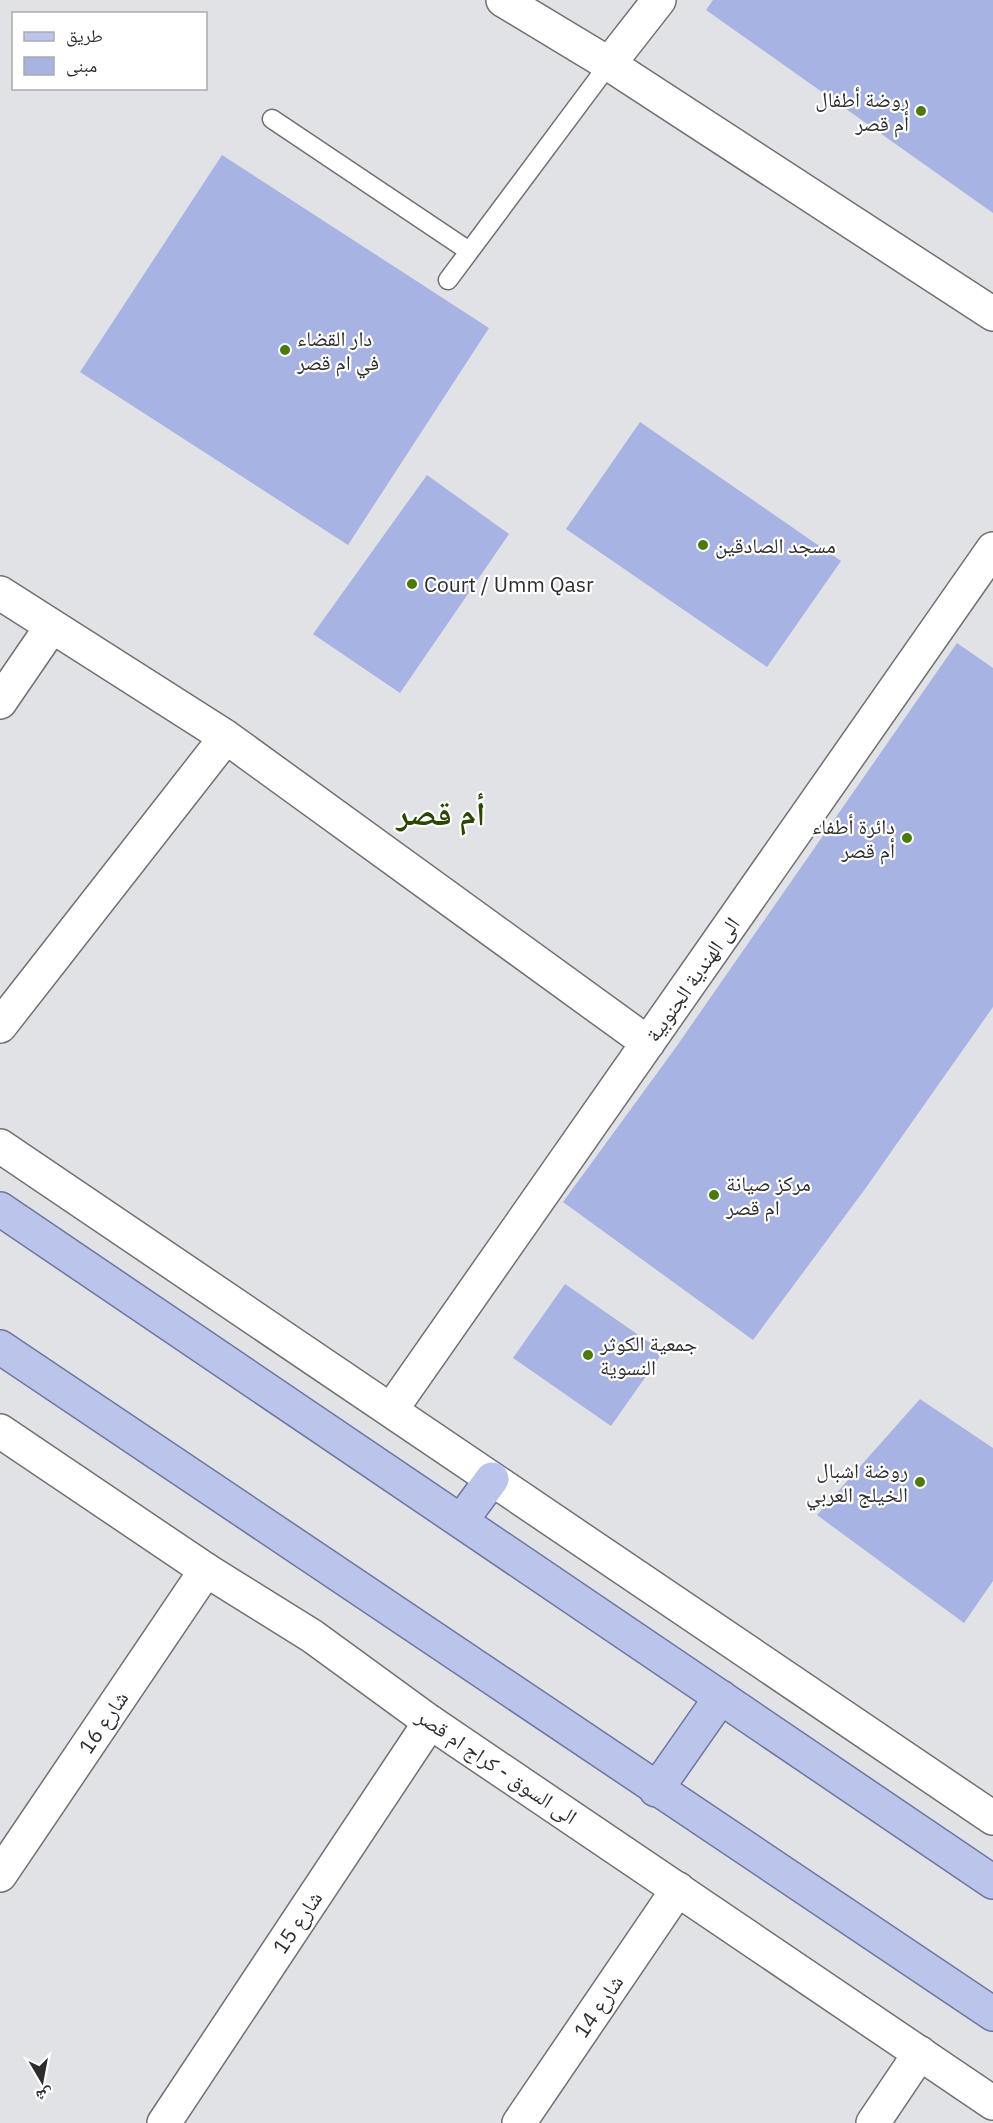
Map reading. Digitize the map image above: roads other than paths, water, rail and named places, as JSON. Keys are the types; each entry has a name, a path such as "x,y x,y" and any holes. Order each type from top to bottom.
{"main road":[{"path":"0,1209 993,1882"},
{"path":"0,1347 656,1790 993,2014"},
{"path":"461,1521 492,1479"},
{"path":"656,1790 721,1697"}],"street":[{"path":"502,0 609,64 993,314"},
{"path":"609,64 659,0"},
{"name":"الى الهندية الجنوبية","path":"391,1410 993,549"},
{"path":"0,593 226,737 648,1043"},
{"path":"0,702 52,626"},
{"path":"0,1026 226,737"},
{"path":"0,1146 993,1818"},
{"name":"الى السوق - كراج ام قصر","path":"0,1431 206,1570 312,1636 430,1722 993,2103"},
{"name":"شارع 16","path":"0,1875 206,1570"},
{"name":"شارع 15","path":"164,2123 430,1722"},
{"name":"شارع 14","path":"519,2123 678,1889"},
{"path":"873,2123 920,2053"}],"lane":[{"path":"448,280 609,64"},
{"path":"272,119 469,251"}],"place":[{"name":"روضة أطفال أم قصر","path":"921,111"},
{"name":"دار القضاء في ام قصر","path":"285,350"},
{"name":"مسجد الصادقين","path":"703,545"},
{"name":"Court / Umm Qasr","path":"412,584"},
{"name":"دائرة أطفاء أم قصر","path":"907,838"},
{"name":"مركز صيانة ام قصر","path":"714,1195"},
{"name":"جمعية الكوثر النسوية","path":"588,1355"},
{"name":"روضة اشبال الخيلج العربي","path":"920,1482"}],"district":[{"name":"أم قصر","path":"441,812"}]}
